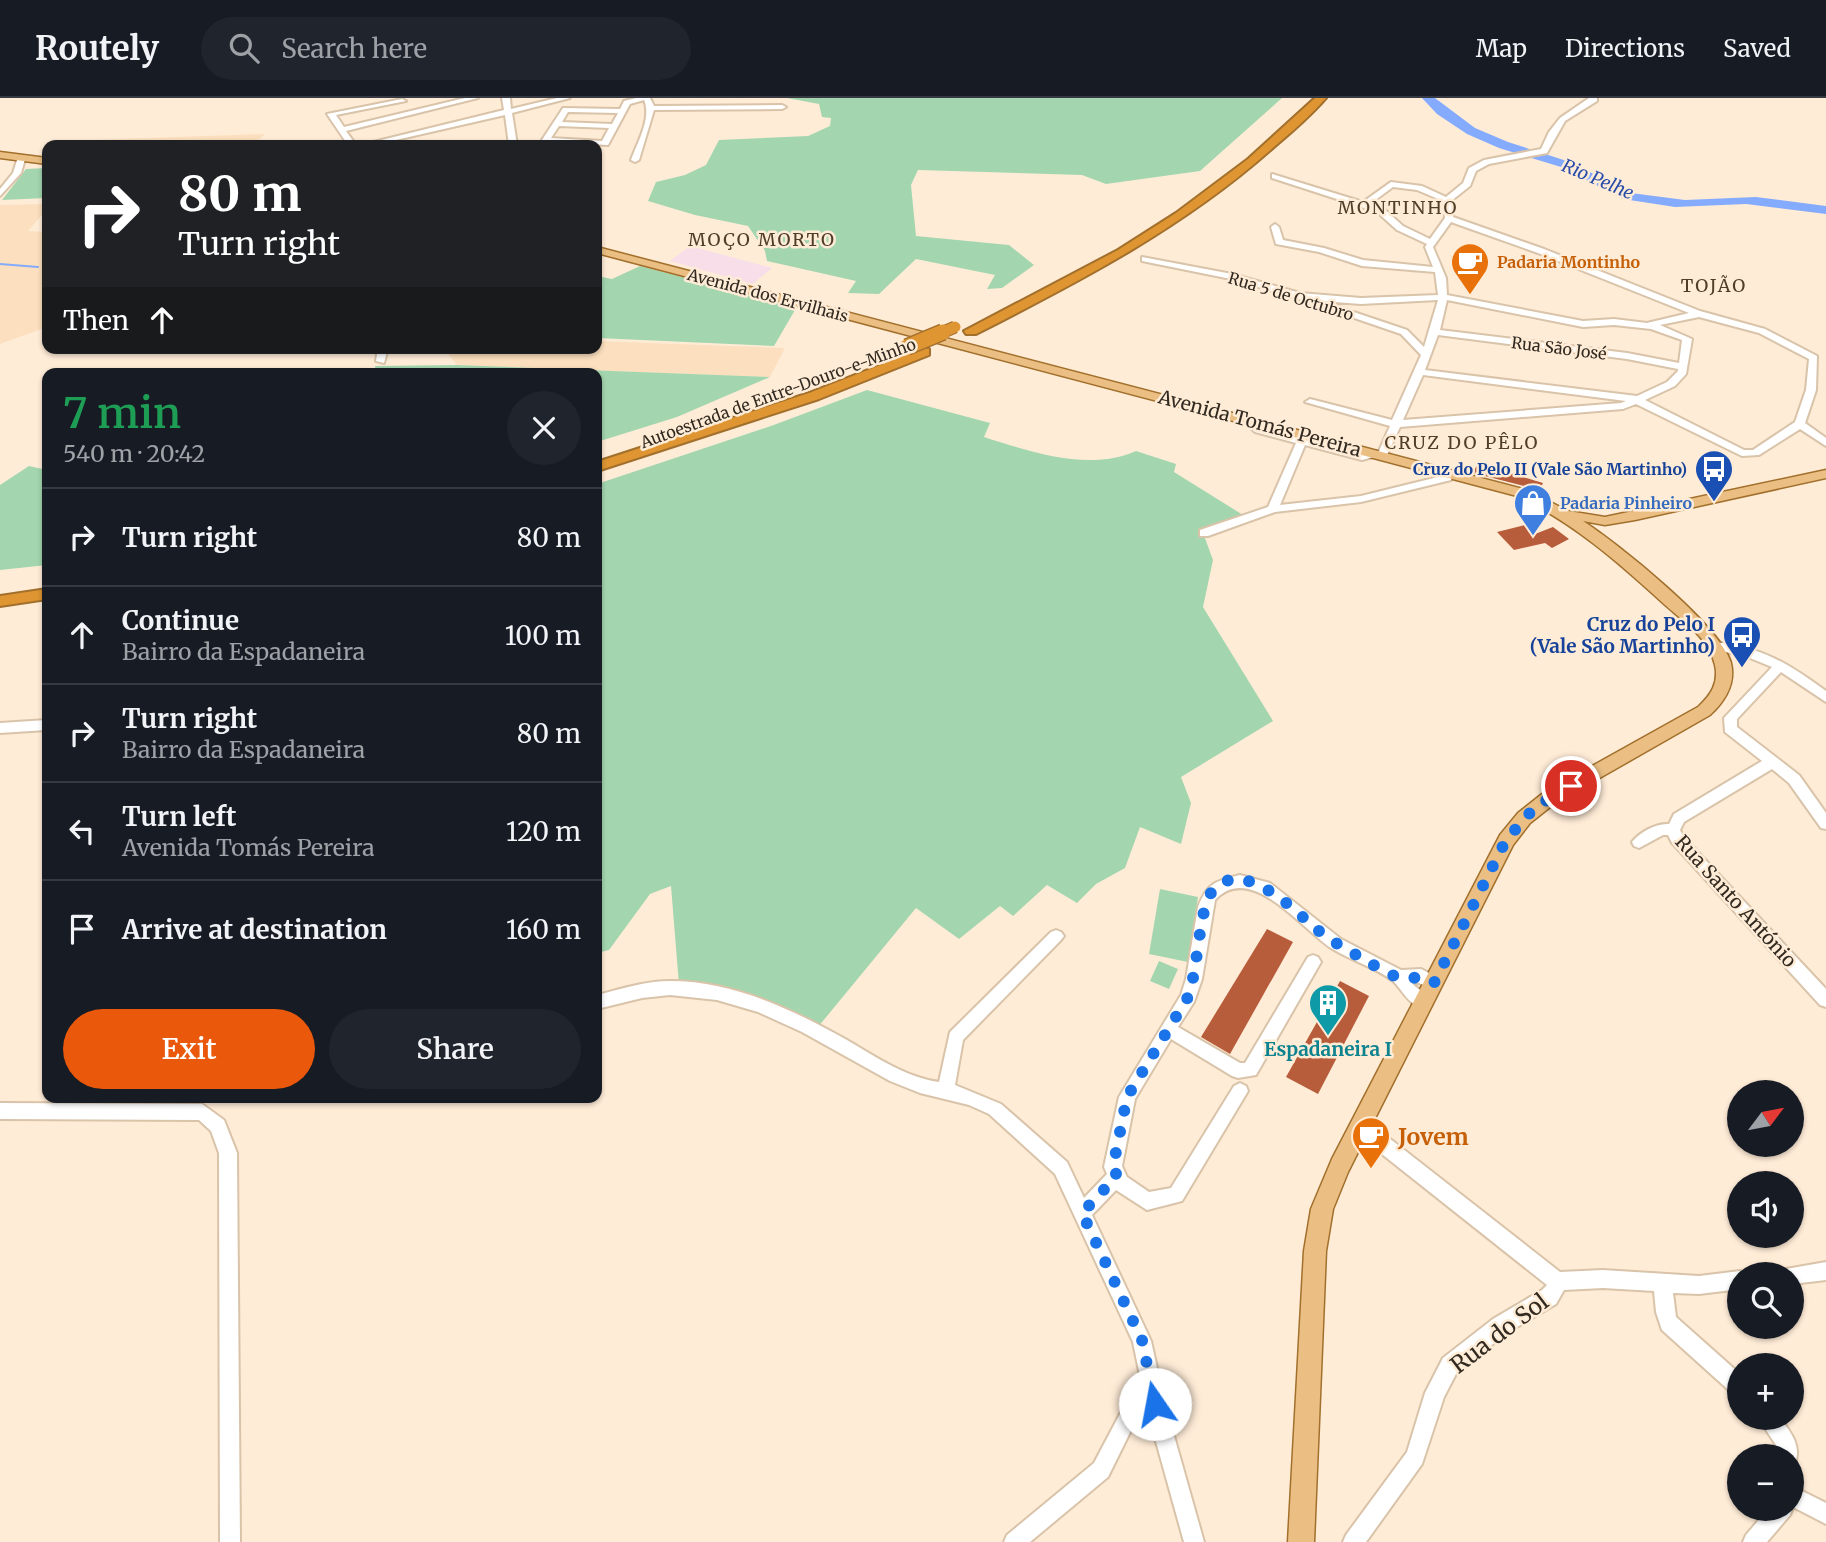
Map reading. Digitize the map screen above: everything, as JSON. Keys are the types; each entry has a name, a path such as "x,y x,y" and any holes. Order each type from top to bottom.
{"highway":[{"name":"Autoestrada de Entre-Douro-e-Minho","path":"602,454 805,387 955,327 1103,252 1194,194 1265,137 1307,98"},
{"name":"Autoestrada de Entre-Douro-e-Minho","path":"602,465 814,396 971,331 1114,257 1206,198 1278,140 1321,98"},
{"path":"0,589 42,583"},
{"path":"0,601 42,595"}],"main road":[{"path":"0,155 42,161"},
{"name":"Avenida dos Ervilhais","path":"602,251 939,339"},
{"name":"Avenida Tomás Pereira","path":"939,339 1449,472 1522,494 1549,505 1591,531 1696,624 1721,657 1725,676 1722,691 1715,702 1704,711 1548,799 1524,818 1506,840 1360,1126 1322,1209 1315,1251 1301,1542"},
{"path":"1549,505 1589,519 1612,523 1826,474"},
{"path":"1591,531 1609,531 1612,523"},
{"path":"1612,523 1616,534 1616,552"}],"street":[{"path":"341,130 445,101 474,98"},
{"path":"506,98 512,140"},
{"path":"385,140 566,98"},
{"path":"602,143 605,143 626,103 645,98 651,108 635,160"},
{"path":"1447,200 1467,184 1472,170 1487,162 1544,151 1555,126 1566,115 1593,101 1592,98"},
{"path":"348,140 331,114 402,101"},
{"path":"651,108 747,102 782,107"},
{"path":"547,140 566,110 623,111"},
{"path":"557,124 614,126"},
{"path":"0,194 17,173 21,159"},
{"path":"1275,176 1380,210 1399,228 1432,243"},
{"path":"1364,205 1391,184 1419,188 1447,200"},
{"path":"1251,420 1252,425 1259,430 1302,442 1362,457 1379,454 1426,355 1443,297 1442,282 1429,247 1449,218 1447,200"},
{"path":"1419,372 1638,399 1742,453 1755,453 1800,425 1811,390 1814,358 1762,331 1699,314 1541,251 1449,218"},
{"path":"1275,227 1279,242 1321,250 1362,263 1438,271"},
{"name":"Rua 5 de Octubro","path":"1145,259 1299,296 1404,332 1426,355"},
{"path":"1299,296 1362,301 1443,297 1583,324 1647,325 1699,314"},
{"path":"1310,402 1395,424 1623,406 1671,384 1684,372 1687,339 1647,325"},
{"name":"Rua São José","path":"1433,332 1628,356 1684,367"},
{"path":"381,361 382,354"},
{"path":"1800,425 1826,443"},
{"path":"1273,509 1302,442"},
{"path":"1204,534 1273,509 1361,499 1447,478 1449,472"},
{"path":"1715,646 1755,652 1781,664 1826,697"},
{"path":"1781,664 1731,718 1730,729 1794,779 1825,820"},
{"path":"0,728 42,725"},
{"name":"Rua Santo António","path":"1772,762 1679,818 1673,830 1677,839 1826,1000"},
{"path":"1639,842 1661,829 1673,830"},
{"path":"1240,1091 1176,1195 1147,1201 1121,1183 1113,1167 1127,1097 1169,1030 1195,979 1205,907 1209,897 1219,886 1229,882 1253,882 1265,887 1336,943 1399,977 1411,993 1429,993"},
{"path":"946,1090 956,1037 1056,936"},
{"path":"1169,1030 1238,1071 1250,1070 1314,962"},
{"path":"602,1001 669,988 694,989 760,1005 800,1022 905,1082 925,1089 946,1090 995,1109 1061,1168 1142,1340 1194,1542"},
{"path":"73,1111 81,1103"},
{"path":"0,1111 202,1112 218,1126 228,1153 230,1542"},
{"path":"1360,1126 1557,1281"},
{"path":"1082,1213 1117,1176"},
{"path":"1804,1274 1826,1271"},
{"name":"Rua do Sol","path":"1353,1542 1415,1457 1435,1393 1450,1365 1500,1326 1549,1297 1557,1281 1603,1279 1699,1285 1727,1282"},
{"path":"1663,1284 1665,1312 1669,1323 1727,1375"},
{"path":"1014,1542 1101,1470 1143,1386 1150,1379"},
{"path":"1804,1502 1826,1514"},
{"path":"1753,1542 1772,1521"}],"shaded area":[{"path":"265,134 258,140 92,140"},
{"path":"42,204 42,215 28,231 42,232 42,329 0,344 0,205"},
{"path":"690,246 772,268 753,284 670,261"},
{"path":"602,341 785,348 770,377 602,371 602,368 457,365 448,354 602,354"}],"green space":[{"path":"787,98 1282,98 1200,171 1106,184 1082,175 918,170 911,185 916,236 1009,245 1034,265 1002,288 987,289 995,275 916,259 879,294 848,293 856,281 767,261 765,251 748,226 695,215 648,201 656,182 685,175 706,165 719,140 808,136 830,126 831,118 822,117 819,104"},
{"path":"42,168 42,198 2,200 26,169"},
{"path":"640,266 789,305 795,310 774,346 602,338 602,277 612,279"},
{"path":"457,365 535,368 375,368"},
{"path":"602,371 770,377 677,417 602,440"},
{"path":"867,390 990,423 984,437 1040,454 1099,460 1136,451 1176,464 1174,472 1243,515 1202,530 1213,560 1203,607 1273,721 1181,777 1191,803 1181,844 1140,827 1125,868 1096,884 1077,903 1047,885 1013,916 1000,906 959,939 916,908 818,1027 751,996 716,987 679,985 671,886 650,894 609,950 602,952 602,482 771,426"},
{"path":"29,466 42,469 42,566 0,570 0,485"},
{"path":"1160,889 1198,897 1188,962 1149,954"},
{"path":"1159,961 1178,969 1169,989 1150,981"}],"building":[{"path":"1478,463 1543,483 1538,493 1528,487 1473,473"},
{"name":"Padaria Pinheiro","path":"1525,525 1535,534 1553,527 1569,539 1552,548 1545,543 1514,550 1497,532"},
{"path":"1267,929 1293,942 1230,1054 1201,1037"},
{"name":"Espadaneira I","path":"1340,981 1369,996 1318,1094 1286,1077"}],"waterway":[{"name":"Rio Pelhe","path":"1428,98 1441,111 1471,131 1575,169 1609,189 1628,196 1685,204 1756,201 1826,210"},
{"path":"0,264 38,267"}],"place":[{"name":"Padaria Montinho","path":"1470,296"},
{"name":"Cruz do Pelo II (Vale São Martinho)","path":"1714,503"},
{"name":"Padaria Pinheiro","path":"1533,537"},
{"name":"Cruz do Pelo I (Vale São Martinho)","path":"1742,669"},
{"name":"Espadaneira I","path":"1328,1037"},
{"name":"Jovem","path":"1371,1170"}],"district":[{"name":"MONTINHO","path":"1398,207"},
{"name":"MOÇO MORTO","path":"762,239"},
{"name":"TOJÃO","path":"1714,285"},
{"name":"CRUZ DO PÊLO","path":"1462,442"}],"route":[{"path":"1155,1404 1142,1340 1082,1213 1117,1176 1113,1167 1127,1097 1188,997 1195,979 1205,907 1213,891 1229,882 1253,882 1278,896 1317,929 1360,957 1399,977 1420,976 1434,983 1506,840 1535,807 1571,786"}]}
